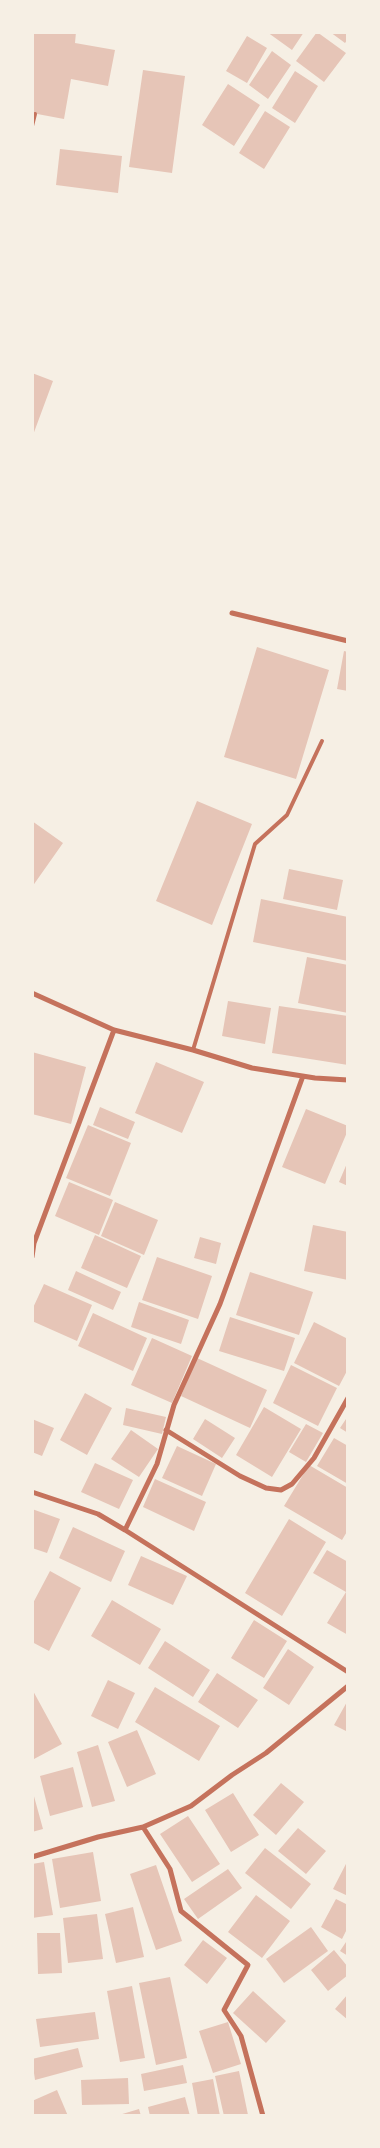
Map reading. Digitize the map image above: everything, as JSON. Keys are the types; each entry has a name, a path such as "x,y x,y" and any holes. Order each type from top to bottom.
{"street":[{"path":"232,613 348,641"},
{"path":"32,993 114,1030 193,1050 252,1068 303,1076 348,1080"},
{"path":"32,1257 34,1244 114,1030"},
{"path":"125,1530 157,1464 174,1404 220,1304 303,1076"},
{"path":"166,1430 240,1476 266,1488 281,1490 292,1484 314,1458 348,1398"},
{"path":"32,1492 98,1514 348,1672"},
{"path":"32,1857 98,1837 143,1827 191,1806 232,1775 266,1753 348,1686"},
{"path":"143,1827 170,1869 181,1911 248,1965 224,2010 241,2036 263,2116"}],"lane":[{"path":"32,126 36,114"},
{"path":"193,1050 255,844 287,815 322,741"}],"building":[{"path":"32,32 76,32 75,43 115,50 108,86 71,79 64,119 32,113"},
{"path":"267,32 304,32 292,50"},
{"path":"317,32 346,53 324,82 296,61"},
{"path":"330,32 348,32 348,39 345,43"},
{"path":"247,36 267,48 247,83 226,71"},
{"path":"272,51 291,65 268,99 249,85"},
{"path":"143,70 185,76 172,173 129,167"},
{"path":"295,71 318,86 295,123 272,108"},
{"path":"228,84 260,105 234,146 202,125"},
{"path":"265,111 290,127 264,169 239,153"},
{"path":"60,149 122,156 118,193 56,185"},
{"path":"32,373 53,381 33,435 32,435"},
{"path":"257,647 329,670 296,779 224,757"},
{"path":"344,651 348,652 348,691 337,689"},
{"path":"197,801 252,824 212,925 156,901"},
{"path":"32,821 63,843 32,887"},
{"path":"289,869 343,880 337,910 283,899"},
{"path":"261,899 348,917 348,961 253,942"},
{"path":"307,957 348,965 348,1013 298,1003"},
{"path":"228,1001 271,1008 265,1044 222,1036"},
{"path":"279,1006 348,1016 348,1065 272,1053"},
{"path":"32,1052 86,1067 71,1124 32,1114"},
{"path":"156,1062 204,1082 182,1133 135,1113"},
{"path":"100,1107 135,1122 128,1139 93,1125"},
{"path":"306,1109 348,1126 325,1184 282,1167"},
{"path":"88,1125 131,1143 110,1196 66,1178"},
{"path":"348,1161 348,1186 339,1182"},
{"path":"69,1182 113,1200 99,1235 55,1216"},
{"path":"115,1202 158,1220 144,1255 101,1236"},
{"path":"313,1225 348,1232 348,1280 304,1271"},
{"path":"95,1235 141,1256 127,1288 81,1268"},
{"path":"200,1237 221,1243 216,1264 194,1258"},
{"path":"157,1257 212,1276 198,1319 142,1300"},
{"path":"76,1271 121,1292 113,1310 68,1290"},
{"path":"250,1272 313,1292 299,1335 236,1315"},
{"path":"44,1284 92,1305 77,1341 32,1321 32,1310"},
{"path":"139,1302 189,1320 181,1344 131,1327"},
{"path":"93,1313 147,1338 133,1371 78,1346"},
{"path":"230,1317 295,1338 284,1371 219,1351"},
{"path":"314,1322 348,1339 348,1369 339,1386 294,1363"},
{"path":"152,1338 192,1356 172,1403 131,1385"},
{"path":"197,1358 267,1390 250,1428 181,1396"},
{"path":"291,1365 337,1388 318,1426 273,1403"},
{"path":"85,1393 112,1408 87,1455 60,1440"},
{"path":"264,1407 301,1429 272,1477 236,1455"},
{"path":"126,1408 166,1417 162,1434 123,1425"},
{"path":"348,1416 348,1433 340,1428"},
{"path":"32,1419 54,1428 42,1456 32,1452"},
{"path":"205,1419 235,1438 222,1458 193,1439"},
{"path":"306,1424 323,1433 306,1462 289,1452"},
{"path":"131,1430 158,1449 139,1477 111,1459"},
{"path":"334,1438 348,1446 348,1484 317,1466"},
{"path":"177,1446 216,1464 202,1496 162,1478"},
{"path":"95,1463 133,1480 119,1509 81,1492"},
{"path":"309,1465 348,1488 348,1530 342,1540 284,1506"},
{"path":"155,1479 206,1502 194,1531 143,1507"},
{"path":"32,1509 60,1519 47,1553 32,1548"},
{"path":"289,1519 326,1542 282,1616 245,1593"},
{"path":"73,1527 125,1551 111,1582 59,1558"},
{"path":"327,1550 348,1562 348,1635 327,1623 346,1592 313,1573"},
{"path":"141,1556 187,1576 173,1605 128,1585"},
{"path":"50,1571 81,1588 49,1651 32,1642 32,1605"},
{"path":"112,1600 161,1629 140,1665 91,1636"},
{"path":"254,1620 287,1641 264,1678 231,1658"},
{"path":"165,1641 210,1670 193,1697 148,1668"},
{"path":"288,1649 314,1667 289,1705 263,1688"},
{"path":"217,1673 258,1700 238,1728 198,1702"},
{"path":"108,1680 135,1693 118,1729 91,1716"},
{"path":"155,1687 220,1726 199,1761 135,1722"},
{"path":"32,1689 62,1744 34,1759 32,1756"},
{"path":"348,1700 348,1732 334,1725"},
{"path":"137,1730 156,1774 127,1787 108,1742"},
{"path":"98,1745 115,1801 92,1807 77,1752"},
{"path":"73,1767 83,1807 50,1816 40,1776"},
{"path":"281,1783 304,1802 276,1835 253,1815"},
{"path":"32,1789 43,1829 32,1832"},
{"path":"233,1793 259,1835 231,1852 205,1810"},
{"path":"188,1816 220,1864 192,1882 160,1834"},
{"path":"298,1828 326,1851 306,1874 278,1851"},
{"path":"265,1848 311,1884 291,1909 245,1873"},
{"path":"93,1852 101,1901 60,1908 52,1859"},
{"path":"348,1860 348,1896 333,1889"},
{"path":"44,1862 53,1915 32,1918 32,1864"},
{"path":"156,1865 182,1941 156,1950 130,1874"},
{"path":"228,1869 242,1888 198,1919 184,1899"},
{"path":"256,1895 290,1921 262,1958 228,1932"},
{"path":"336,1899 348,1905 348,1927 342,1939 321,1927"},
{"path":"133,1907 144,1957 116,1963 105,1914"},
{"path":"97,1914 103,1959 68,1963 63,1918"},
{"path":"311,1927 328,1951 284,1983 266,1959"},
{"path":"37,1933 60,1933 62,1973 38,1974"},
{"path":"348,1939 348,1956 340,1951"},
{"path":"203,1940 227,1958 207,1984 184,1965"},
{"path":"334,1950 348,1967 348,1975 328,1991 311,1970"},
{"path":"170,1977 187,2058 156,2065 139,1983"},
{"path":"132,1986 145,2058 120,2062 107,1991"},
{"path":"253,1991 286,2021 266,2043 233,2013"},
{"path":"348,1994 348,2020 335,2009"},
{"path":"95,2012 99,2039 40,2047 36,2019"},
{"path":"228,2022 241,2064 213,2073 199,2031"},
{"path":"78,2048 83,2067 35,2080 32,2059"},
{"path":"183,2065 187,2083 144,2091 141,2074"},
{"path":"239,2071 248,2115 224,2116 215,2076"},
{"path":"128,2078 129,2104 82,2105 81,2080"},
{"path":"213,2079 220,2116 198,2116 192,2083"},
{"path":"57,2090 68,2116 32,2116 32,2101"},
{"path":"185,2097 190,2116 150,2116 148,2107"},
{"path":"139,2109 141,2116 119,2116 119,2115"}]}
